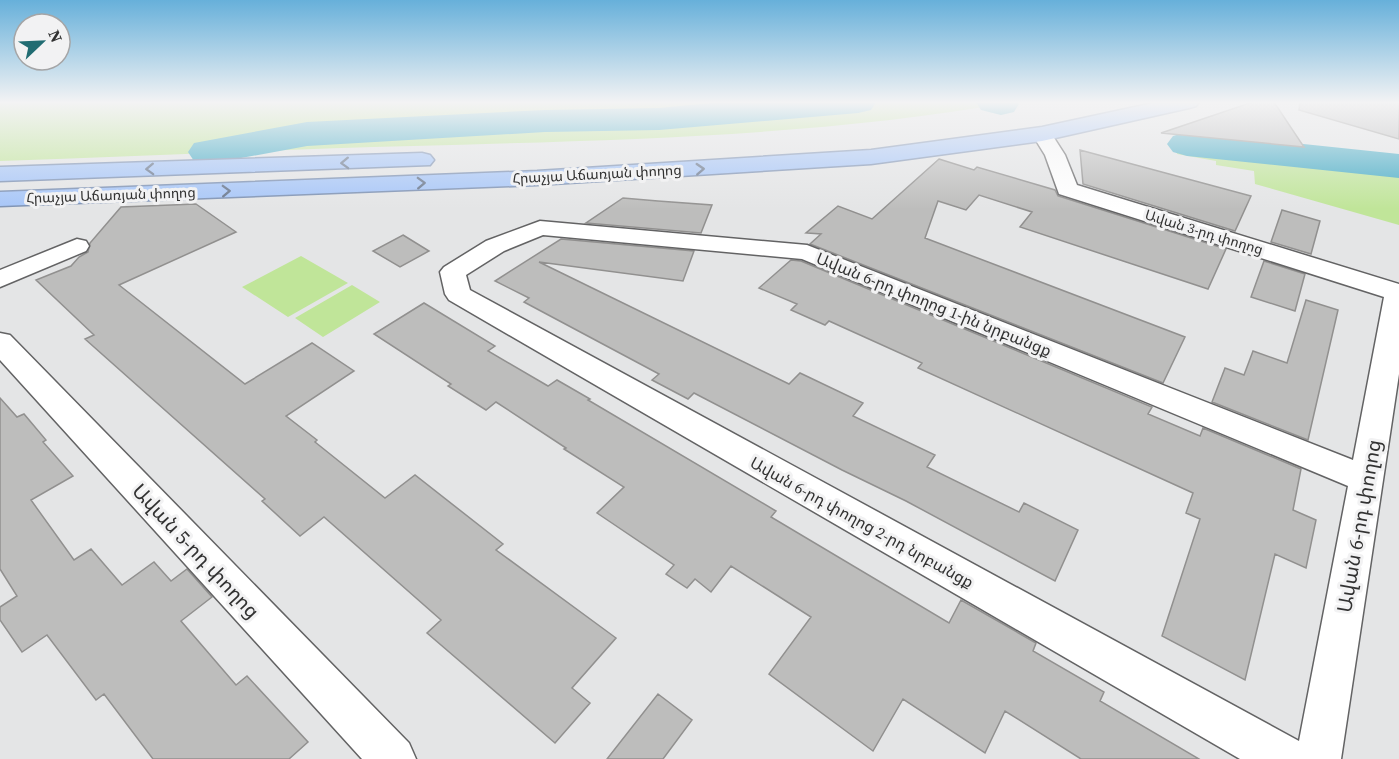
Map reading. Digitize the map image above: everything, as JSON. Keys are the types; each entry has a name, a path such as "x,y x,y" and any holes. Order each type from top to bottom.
{"highway":[{"name":"Հրաչյա Աճառյան փողոց","path":"489,158 773,146 865,137"},
{"name":"Հրաչյա Աճառյան փողոց","path":"0,199 537,178 782,164 871,157 1017,137"},
{"name":"Հրաչյա Աճառյան փողոց","path":"0,174 442,160"}],"street":[{"name":"Ավան 3-րդ փողոց","path":"1044,137 1055,154 1067,189 1399,293"},
{"name":"Ավան 6-րդ փողոց 1-ին նրբանցք","path":"453,272 495,246 540,228 807,252 1367,480"},
{"path":"0,279 77,246"},
{"name":"Ավան 6-րդ փողոց 2-րդ նրբանցք","path":"453,272 458,294 1287,759"},
{"name":"Ավան 6-րդ փողոց","path":"1318,759 1399,293"},
{"name":"Ավան 5-րդ փողոց","path":"0,342 393,759"}],"green space":[{"path":"0,137 669,137 310,149 0,161"},
{"path":"1177,138 1399,161 1399,225 1255,184 1254,171 1216,165 1216,161 1177,154"},
{"path":"301,256 348,283 288,317 242,287"},
{"path":"352,285 380,302 323,337 295,318"}],"building":[{"path":"1206,137 1298,137 1304,147"},
{"path":"1080,150 1251,196 1235,231 1083,184"},
{"path":"939,159 974,170 977,167 1055,190 1058,196 1226,249 1208,289 1020,227 1032,212 979,195 966,210 938,201 925,238 1185,337 1163,383 810,244 821,234 806,233 838,206 872,219"},
{"path":"623,198 712,205 701,233 586,223"},
{"path":"196,204 236,232 119,285 245,384 312,343 354,371 286,416 385,498 415,475 503,544 496,550 616,638 572,688 590,703 555,743 427,633 441,620 324,517 300,536 262,501 265,499 85,339 94,335 36,280 71,266 79,257 88,252 90,243 121,207"},
{"path":"1282,210 1320,221 1311,254 1271,242"},
{"path":"403,235 429,251 400,267 373,251"},
{"path":"561,239 694,251 683,281 539,262 789,384 800,373 863,403 853,416 935,455 927,467 1019,512 1024,503 1078,530 1055,581 906,501 694,393 688,399 652,380 659,374 524,302 529,298 495,281"},
{"path":"791,260 801,261 1152,407 1148,414 1200,436 1203,428 1301,469 1293,510 1316,520 1306,568 1275,554 1245,680 1162,636 1200,519 1186,513 1193,493 918,368 922,363 829,321 825,325 791,310 797,304 759,288"},
{"path":"1264,261 1305,274 1295,311 1251,297"},
{"path":"1306,300 1338,310 1308,440 1212,402 1225,368 1244,375 1253,351 1287,363"},
{"path":"424,303 495,346 488,351 548,386 557,380 590,399 588,400 776,511 771,517 949,623 961,600 1036,643 1033,651 1104,692 1100,701 1199,759 1081,759 1005,711 985,753 903,699 873,751 769,674 811,617 731,566 711,592 695,579 687,588 666,574 674,565 597,513 624,487 496,402 486,410 448,386 451,384 374,334"},
{"path":"0,398 17,417 24,414 46,440 43,442 73,476 31,500 74,560 91,549 122,585 154,562 171,581 187,569 212,597 181,621 236,685 247,676 308,742 289,759 153,759 104,694 96,700 47,635 22,652 0,620 0,607 17,596 0,569"},
{"path":"658,694 692,720 663,759 607,759"}],"waterway":[{"path":"208,152 288,137"},
{"path":"1187,144 1399,166"}]}
